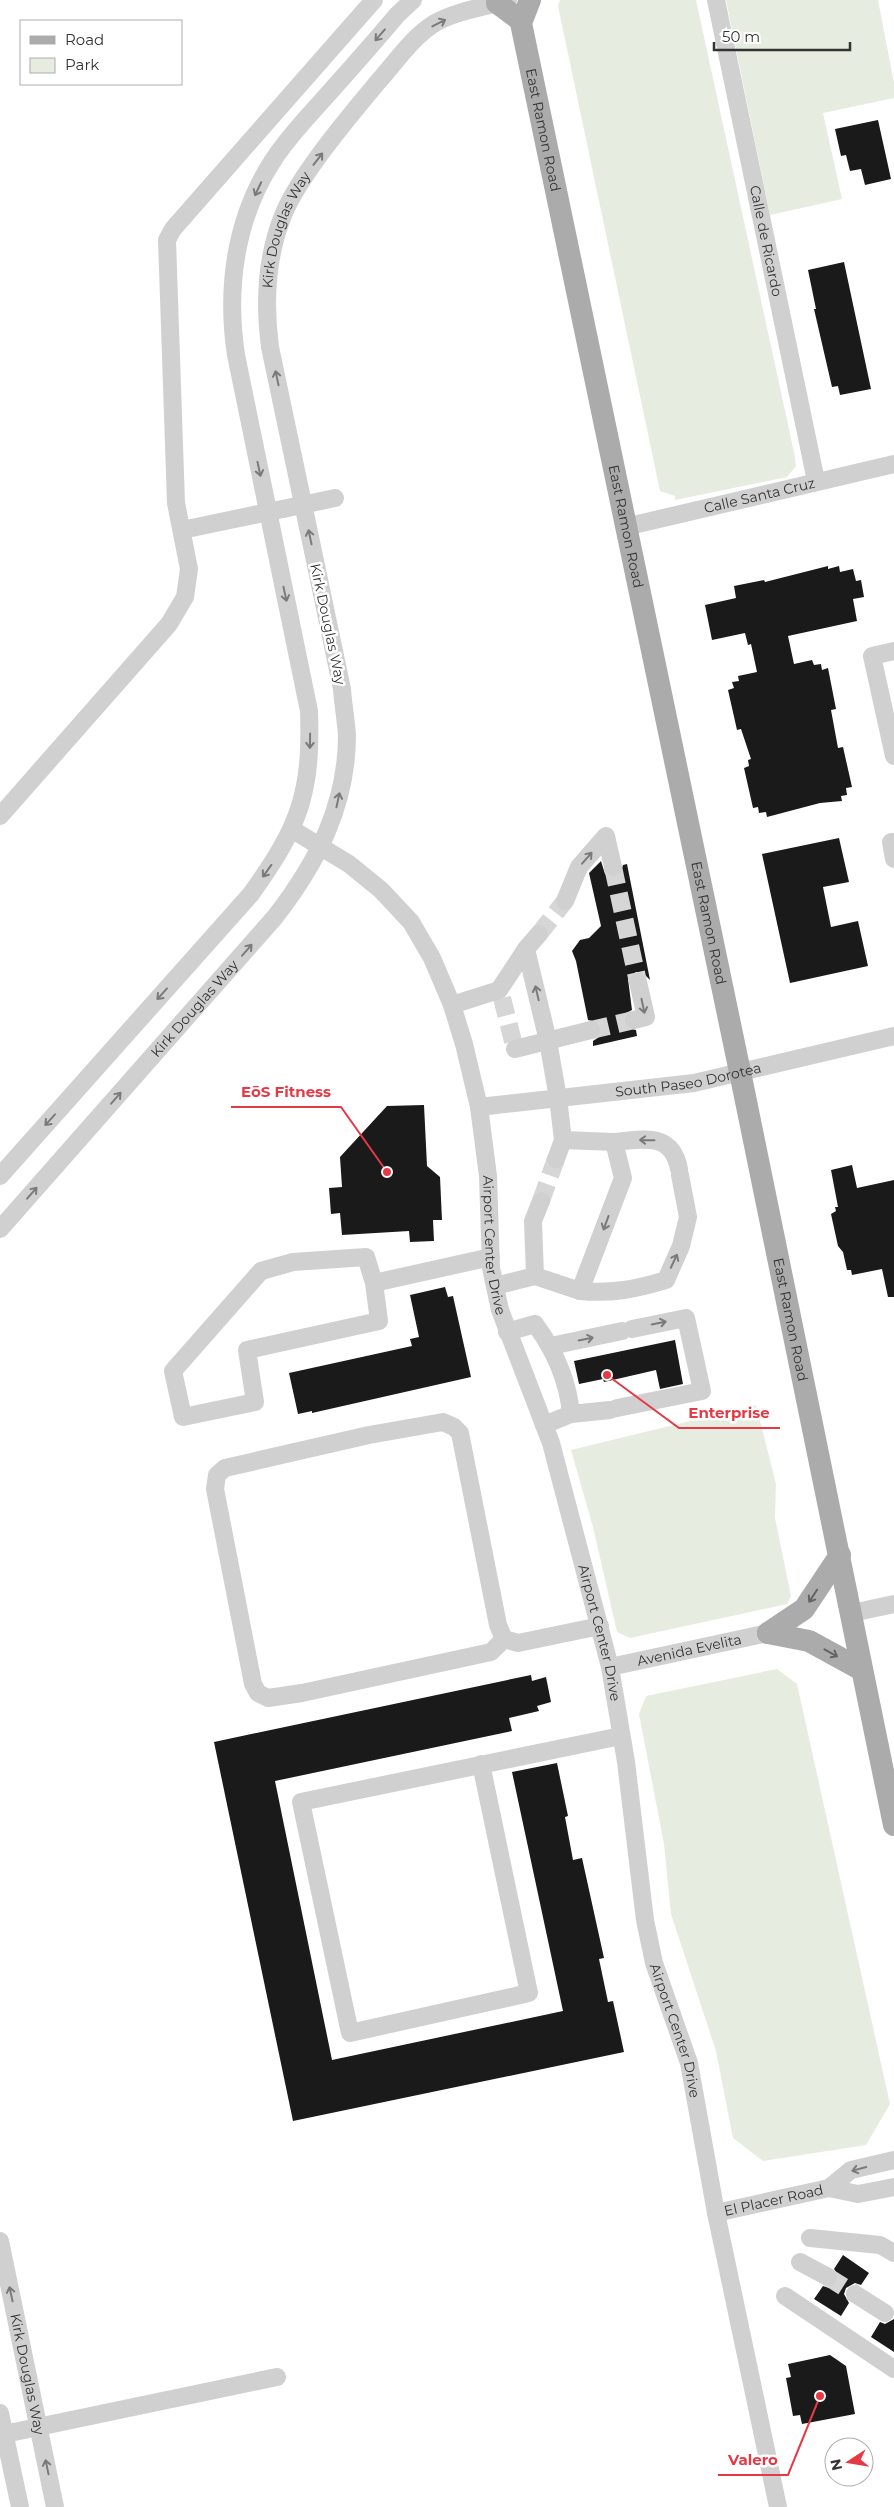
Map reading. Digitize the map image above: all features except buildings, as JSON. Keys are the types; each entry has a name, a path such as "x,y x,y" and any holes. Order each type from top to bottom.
{"main road":[{"path":"501,1 520,20 530,0"},
{"name":"East Ramon Road","path":"520,20 740,1072 894,1825"},
{"path":"768,1633 804,1609 840,1556"},
{"path":"768,1633 809,1641 862,1670"}],"street":[{"path":"0,816 169,624 185,597 189,569 176,503 167,240 173,229 374,0"},
{"path":"0,1176 250,894 274,862 293,830 307,780 310,743 309,711 231,323 234,266 248,211 271,162 397,15 414,0"},
{"name":"Calle de Ricardo","path":"716,0 816,481"},
{"name":"Kirk Douglas Way","path":"0,1229 275,917 302,883 321,846 336,810 344,775 347,734 342,689 270,347 266,313 267,279 284,212 306,174 368,94 417,38 436,23 501,1"},
{"name":"Calle Santa Cruz","path":"625,527 894,464"},
{"path":"182,530 335,498"},
{"path":"894,651 872,656 894,756"},
{"name":"Airport Center Drive","path":"293,830 349,864 381,890 410,922 432,958 452,1005 464,1044 479,1107 488,1176 491,1257 495,1286 507,1332 544,1426 563,1482 610,1667 650,1946 654,1963 689,2063 716,2213 778,2507"},
{"path":"565,902 579,867 606,836 614,867"},
{"path":"894,842 891,842 894,859"},
{"path":"452,1005 501,994 526,949 539,934"},
{"path":"526,949 548,1040 558,1098 563,1140 556,1159"},
{"path":"634,1020 646,1018 638,982"},
{"path":"515,1049 591,1030"},
{"name":"South Paseo Dorotea","path":"479,1107 694,1083 894,1036"},
{"path":"495,1286 535,1276 580,1291 604,1294 640,1288 666,1280 681,1246 688,1217 676,1157 662,1142 654,1140 614,1142 563,1140"},
{"path":"580,1291 622,1178 614,1142"},
{"path":"535,1276 533,1221 541,1201"},
{"path":"366,1257 374,1283 379,1321 248,1350 255,1402 183,1417 173,1371 261,1271 293,1262 366,1257"},
{"path":"374,1283 491,1257"},
{"path":"544,1426 571,1414 613,1409 702,1391 686,1318 551,1346"},
{"path":"507,1332 534,1324 551,1346 570,1395 571,1414"},
{"path":"504,1639 490,1652 451,1662 294,1694 268,1698 258,1693 253,1684 230,1570 215,1489 217,1475 225,1468 369,1435 442,1422 454,1427 460,1433 498,1626 504,1639 518,1643 600,1626"},
{"path":"852,1613 894,1604"},
{"name":"Avenida Evelita","path":"610,1667 768,1633"},
{"path":"481,1764 530,1993 350,2033 301,1802 481,1764 621,1736"},
{"name":"El Placer Road","path":"829,2188 851,2170 894,2160"},
{"name":"El Placer Road","path":"716,2213 829,2188 858,2194 894,2186"},
{"path":"810,2238 880,2245 894,2253"},
{"name":"Kirk Douglas Way","path":"0,2241 55,2507"},
{"path":"800,2262 828,2277"},
{"path":"856,2294 885,2313"},
{"path":"785,2296 894,2370"},
{"path":"2,2435 277,2376"},
{"path":"0,2413 2,2435 20,2507"}],"green space":[{"path":"560,0 696,0 795,457 796,466 787,477 675,500 675,496 660,491 558,6"},
{"path":"726,0 878,0 894,83 894,98 823,113 842,199 770,215"},
{"path":"756,1405 776,1484 775,1518 791,1596 787,1604 630,1638 617,1632 593,1527 571,1450"},
{"path":"777,1669 797,1684 890,2104 866,2145 763,2161 733,2138 716,2051 671,1914 664,1844 639,1714 646,1696"}],"tunnel":[{"path":"613,867 638,982"},
{"path":"539,934 565,901"},
{"path":"502,998 515,1049"},
{"path":"591,1030 634,1020"},
{"path":"541,1201 556,1159"},
{"path":"828,2277 855,2294"}],"place":[{"name":"EōS Fitness","path":"387,1172"},
{"name":"Enterprise","path":"607,1375"},
{"name":"Valero","path":"820,2396"}]}
